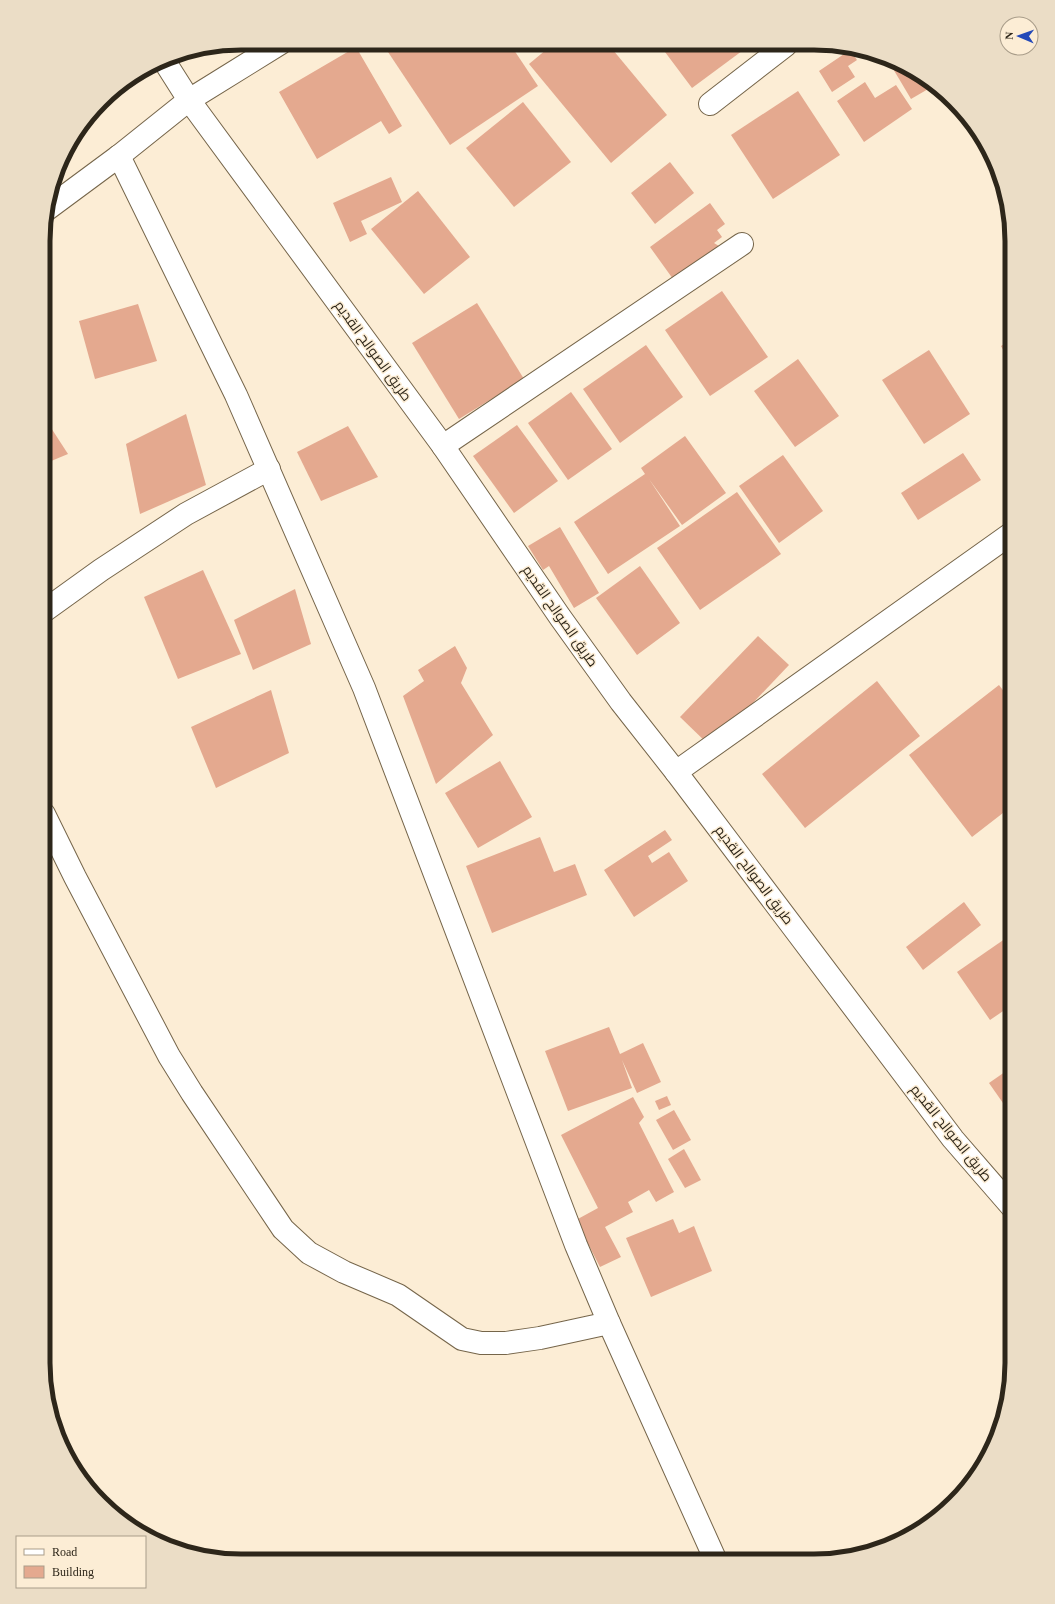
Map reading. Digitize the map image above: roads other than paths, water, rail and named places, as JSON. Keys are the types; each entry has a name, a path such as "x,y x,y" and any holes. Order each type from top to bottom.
{"street":[{"path":"54,204 119,156 189,100 270,50"},
{"path":"710,104 780,50"},
{"name":"طريق الصوالح القديم","path":"167,65 189,100 443,446 560,617 621,702 676,772 939,1121 1005,1198"},
{"path":"119,156 236,396 364,688 576,1245 609,1323 713,1554"},
{"path":"443,446 742,244"},
{"path":"50,607 101,570 186,514 269,469"},
{"path":"676,772 1005,539"},
{"path":"50,826 75,877 170,1056 192,1093 283,1229 309,1253 344,1272 398,1296 462,1339 481,1343 506,1343 540,1338 609,1323"}]}
